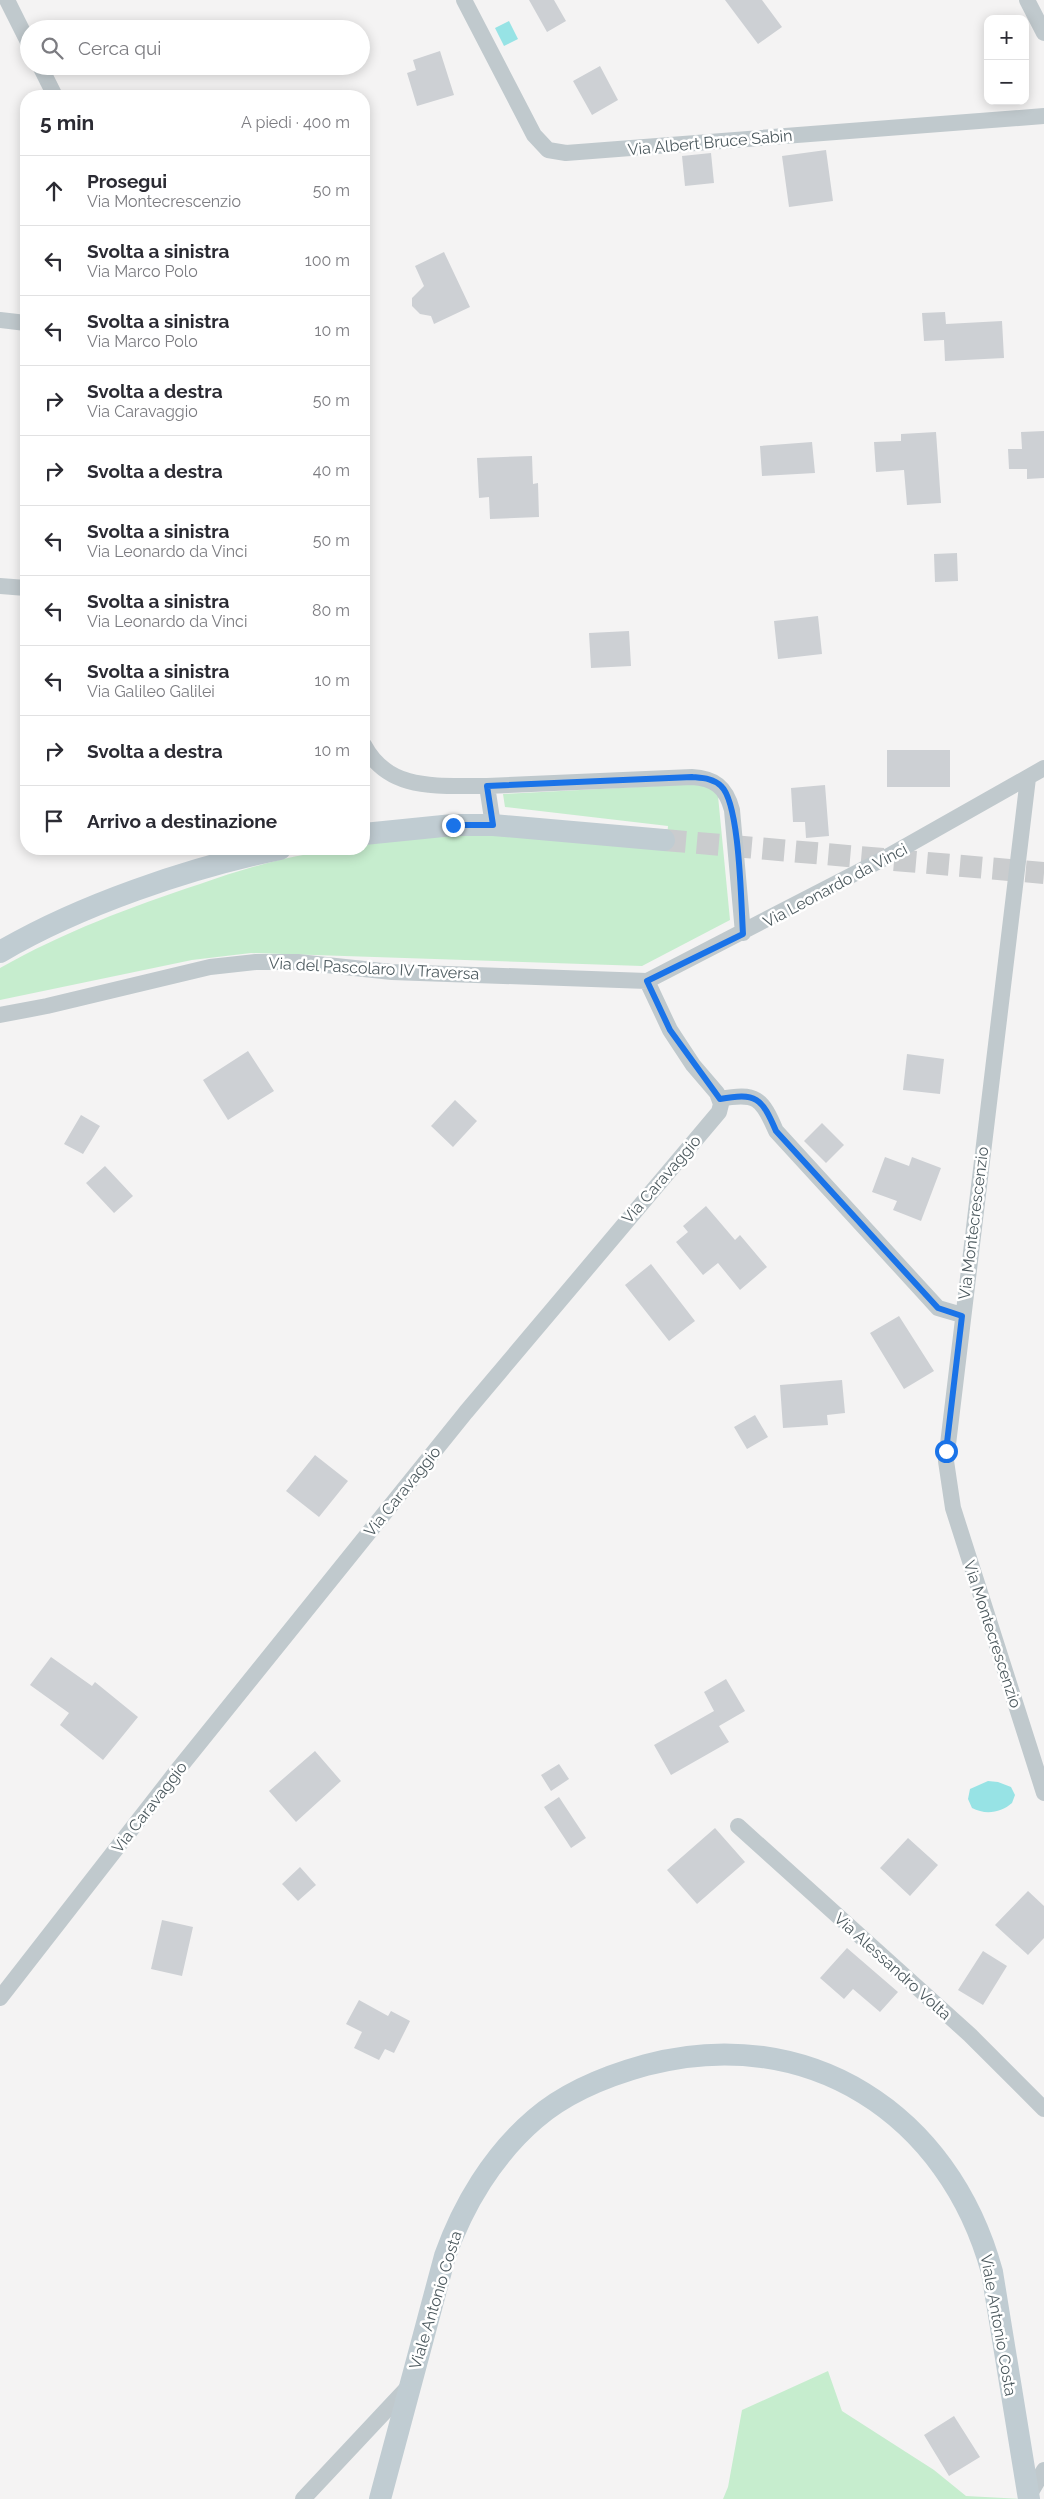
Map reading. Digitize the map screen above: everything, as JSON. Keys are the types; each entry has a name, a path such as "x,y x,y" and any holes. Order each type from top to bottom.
{"main road":[{"path":"370,833 453,825 493,825 664,840"},
{"path":"0,952 49,927 128,893 225,862 255,855"},
{"name":"Viale Antonio Costa","path":"380,2499 437,2281 452,2237 489,2170 525,2127 548,2109 572,2094 598,2081 626,2071 654,2063 707,2054 738,2054 767,2058 823,2074 851,2086 880,2104 927,2146 959,2189 984,2242 992,2272 1028,2498"}],"street":[{"path":"7,0 20,26"},
{"name":"Via Albert Bruce Sabin","path":"464,0 534,135 541,145 554,152 636,149 1044,116"},
{"path":"1027,0 1044,34"},
{"path":"44,75 52,90"},
{"path":"0,320 20,322"},
{"path":"0,586 20,588"},
{"name":"Via Leonardo da Vinci","path":"370,754 380,768 399,780 413,783 487,786 692,777 716,782 725,791 732,810 743,934 885,858 1028,778"},
{"path":"1028,778 1044,768"},
{"name":"Via Montecrescenzio","path":"1028,778 946,1441 948,1488 1044,1793"},
{"path":"487,786 493,825"},
{"name":"Via del Pascolaro IV Traversa","path":"0,1014 47,1006 210,967 256,962 298,962 392,972 647,981 743,934"},
{"path":"647,981 670,1030 720,1099 740,1095 749,1096 761,1101 776,1131 938,1308 962,1316"},
{"name":"Via Caravaggio","path":"0,1998 176,1772 466,1412 719,1112 720,1099"},
{"name":"Via Alessandro Volta","path":"738,1826 970,2035 1044,2109"},
{"path":"303,2499 409,2386"},
{"path":"1028,2498 1044,2470"}],"green space":[{"path":"695,784 713,788 718,796 730,920 642,966 251,953 192,960 0,1000 0,968 48,943 123,911 220,877 301,855 370,855 370,844 418,836 483,834 666,849 668,826 505,807 503,794"},
{"path":"828,2371 842,2411 934,2470 966,2496 1021,2499 723,2499 728,2487 742,2410"}],"water":[{"path":"509,21 518,39 504,46 495,28"},
{"path":"988,1781 998,1782 1011,1787 1015,1795 1012,1803 1003,1809 993,1812 982,1812 972,1808 968,1799 970,1789"}],"building":[{"path":"529,0 554,0 566,21 547,32"},
{"path":"725,0 762,0 782,27 758,44"},
{"path":"440,51 454,95 417,106 407,73 416,70 413,60"},
{"path":"600,66 618,100 592,115 573,81"},
{"path":"826,150 833,201 789,207 782,156"},
{"path":"711,153 714,183 685,186 682,156"},
{"path":"444,252 470,307 434,324 431,316 420,314 412,306 412,298 424,286 415,266"},
{"path":"945,312 946,324 1002,321 1004,358 945,361 944,340 924,341 922,313"},
{"path":"1044,431 1044,478 1027,479 1027,469 1009,469 1008,449 1022,449 1021,432"},
{"path":"936,432 941,503 907,505 904,470 876,472 874,442 901,441 901,434"},
{"path":"812,442 815,473 762,476 760,446"},
{"path":"532,456 533,484 538,483 539,517 490,519 489,497 479,498 477,458"},
{"path":"957,553 958,581 935,582 934,554"},
{"path":"818,616 822,654 778,659 774,621"},
{"path":"629,631 631,666 591,668 589,633"},
{"path":"887,750 950,750 950,787 887,787"},
{"path":"825,785 829,836 806,838 805,822 793,822 791,788"},
{"path":"248,1051 274,1091 228,1120 203,1080"},
{"path":"907,1054 944,1059 940,1094 903,1090"},
{"path":"455,1100 477,1121 453,1147 431,1126"},
{"path":"81,1115 100,1126 83,1154 64,1144"},
{"path":"822,1123 844,1145 826,1163 804,1141"},
{"path":"885,1157 909,1166 912,1157 941,1168 921,1221 893,1210 897,1201 872,1192"},
{"path":"105,1166 133,1196 114,1213 86,1183"},
{"path":"706,1206 735,1240 740,1235 767,1267 740,1290 718,1263 703,1275 676,1242 688,1232 683,1226"},
{"path":"651,1264 695,1321 669,1341 625,1285"},
{"path":"899,1316 934,1371 904,1389 870,1333"},
{"path":"842,1380 845,1413 827,1415 828,1425 783,1428 780,1385"},
{"path":"755,1415 768,1437 747,1449 734,1427"},
{"path":"315,1455 348,1481 319,1517 286,1491"},
{"path":"51,1657 92,1686 95,1682 138,1717 103,1760 60,1725 69,1713 30,1685"},
{"path":"726,1679 745,1711 719,1726 729,1742 671,1775 654,1745 714,1711 704,1692"},
{"path":"315,1751 341,1781 296,1822 269,1791"},
{"path":"559,1764 569,1779 551,1791 541,1775"},
{"path":"559,1797 586,1838 571,1848 544,1807"},
{"path":"715,1828 745,1862 697,1904 667,1870"},
{"path":"908,1838 938,1865 910,1896 880,1868"},
{"path":"300,1867 316,1885 298,1901 282,1884"},
{"path":"1028,1891 1044,1906 1044,1938 1028,1955 995,1925"},
{"path":"162,1920 193,1927 182,1976 151,1969"},
{"path":"847,1948 898,1992 880,2012 853,1989 844,1999 820,1978"},
{"path":"983,1951 1007,1966 983,2005 958,1990"},
{"path":"359,2000 388,2016 391,2011 410,2021 394,2053 385,2049 379,2060 354,2048 362,2032 346,2024"},
{"path":"954,2416 980,2457 949,2476 924,2435"}],"tunnel":[{"path":"664,840 1044,873"}],"route":[{"path":"453,825 493,825 487,786 692,777 709,779 716,782 725,791 730,802 736,838 743,934 647,981 670,1030 693,1065 715,1090 720,1099 740,1095 749,1096 761,1101 776,1131 938,1308 962,1316 946,1451"}]}
